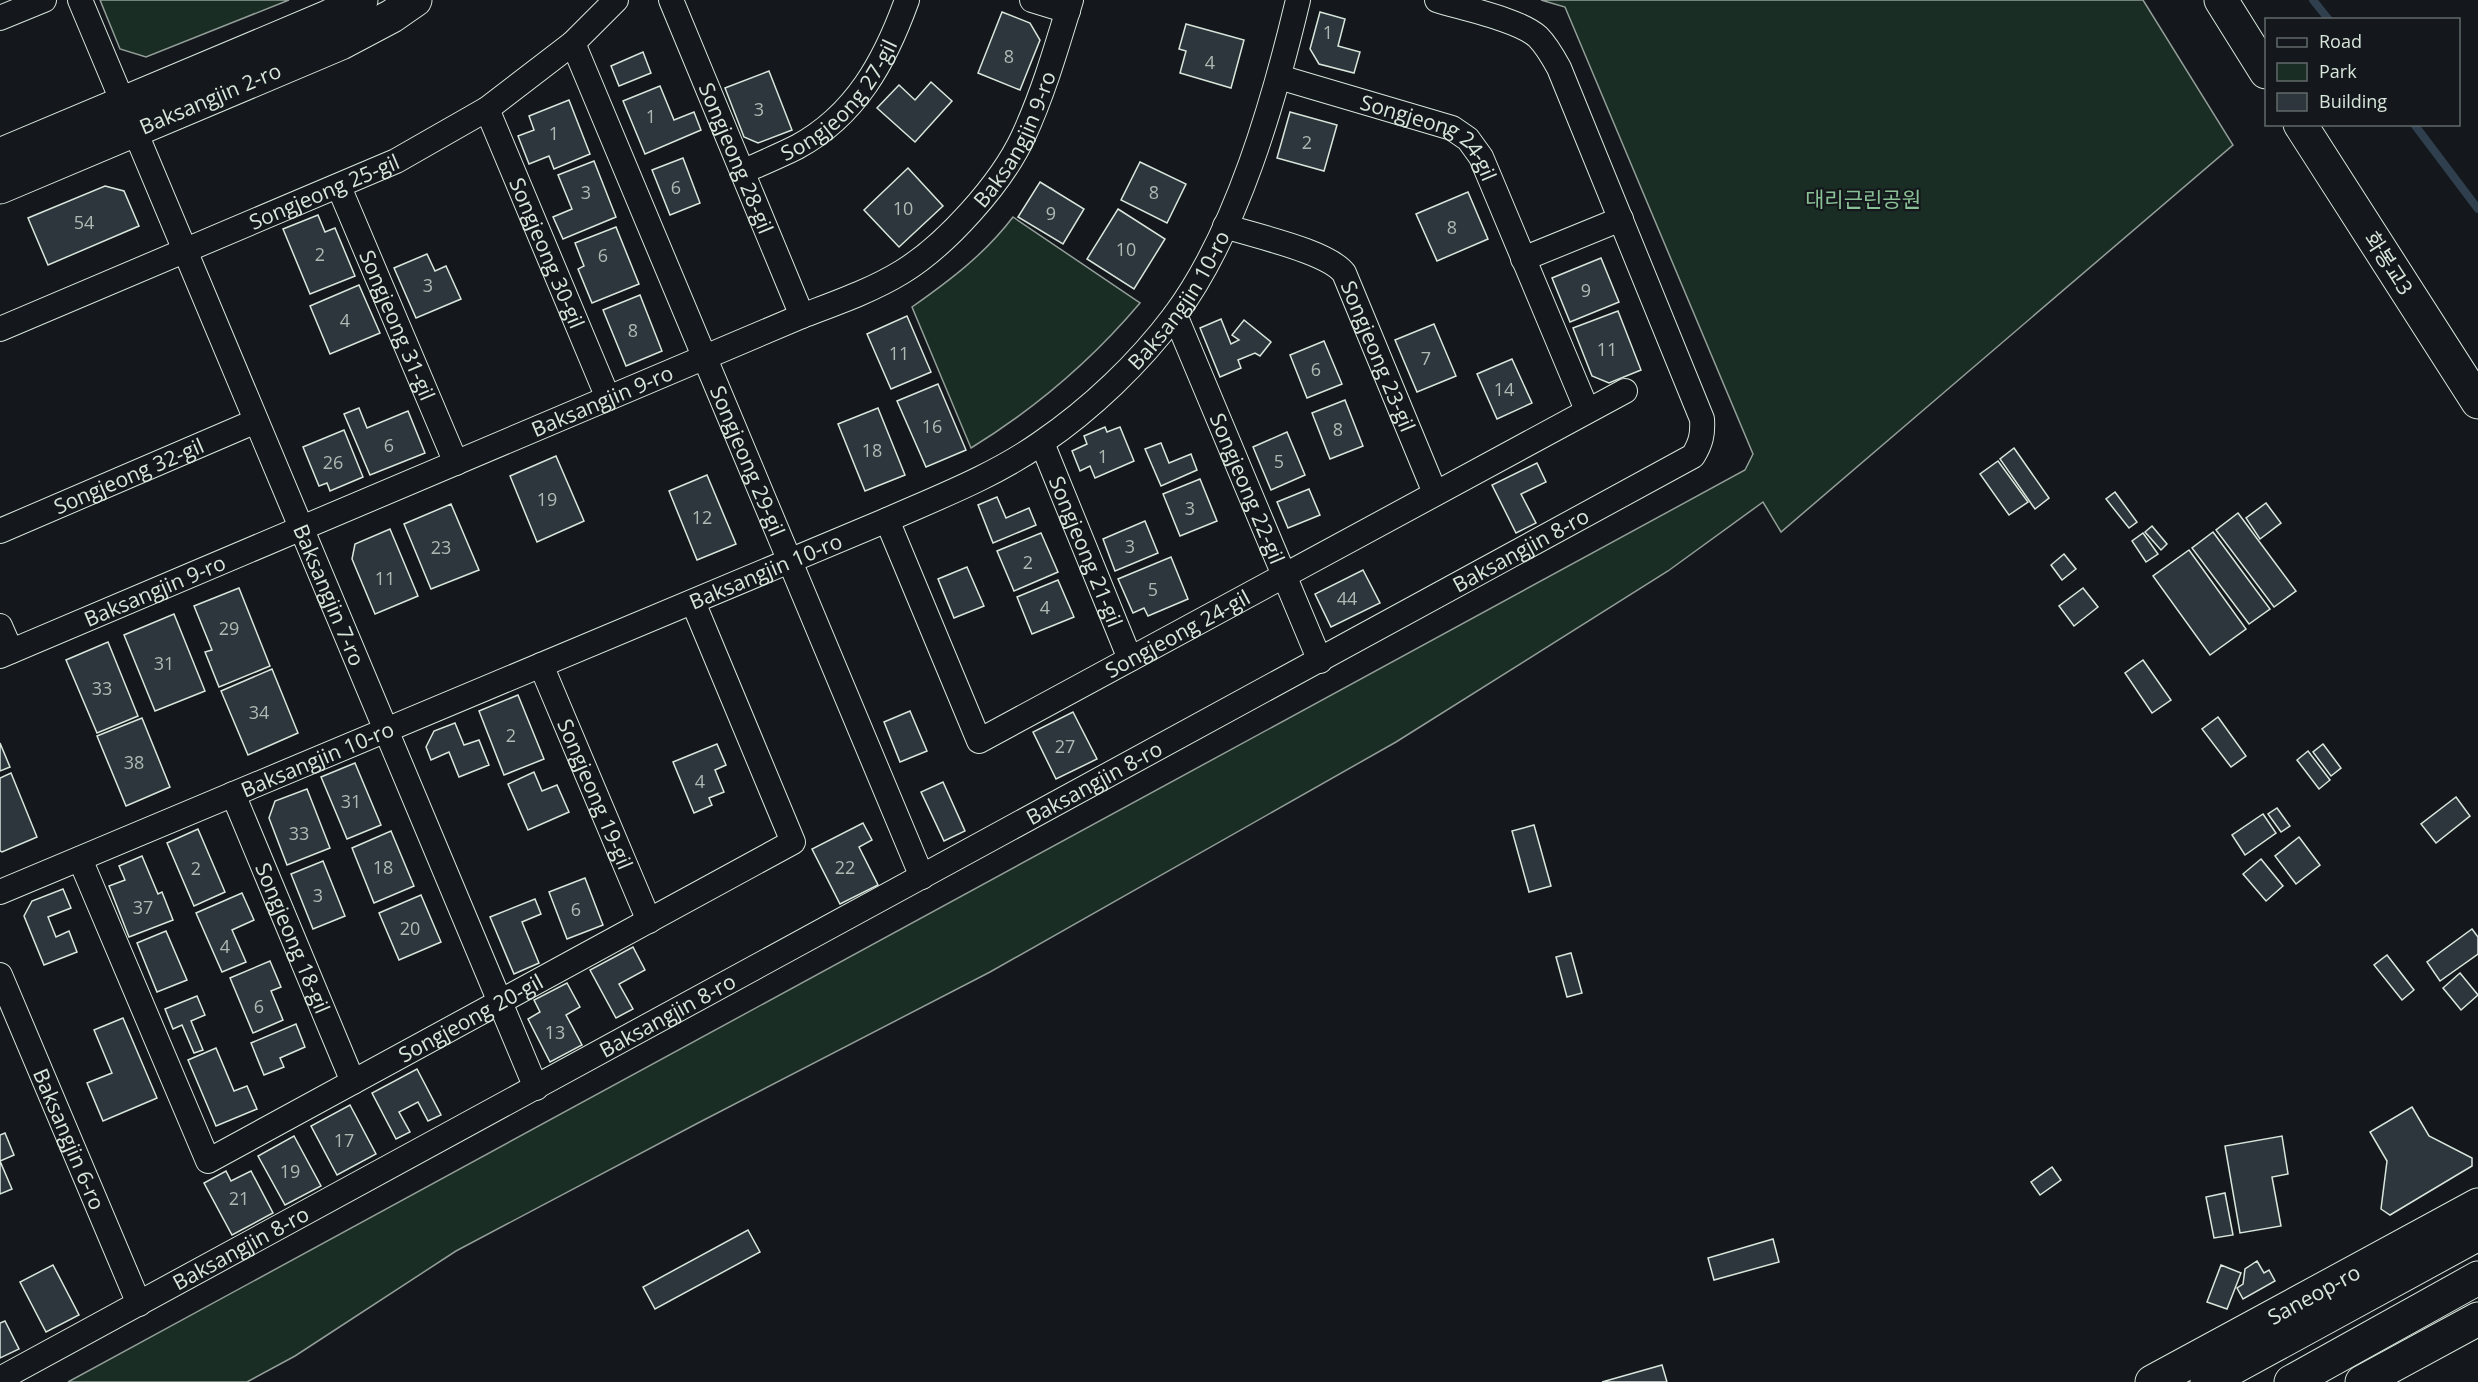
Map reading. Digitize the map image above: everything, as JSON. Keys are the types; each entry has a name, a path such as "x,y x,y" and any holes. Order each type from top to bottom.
{"main road":[{"name":"Baksangjin 2-ro","path":"0,187 129,116 361,0"},
{"name":"Baksangjin 2-ro","path":"0,155 129,116 341,43 392,16 415,0"},
{"path":"2221,0 2265,70"},
{"name":"화봉교3","path":"2301,126 2478,402"},
{"name":"Saneop-ro","path":"2152,1382 2478,1205"},
{"name":"Saneop-ro","path":"2207,1382 2478,1234"},
{"path":"2291,1382 2478,1278"},
{"path":"2361,1382 2478,1319"}],"street":[{"path":"0,18 44,0"},
{"name":"Baksangjin 7-ro","path":"80,0 536,1088"},
{"name":"Songjeong 25-gil","path":"0,329 396,161 487,109 573,44 616,0"},
{"name":"Songjeong 28-gil","path":"671,0 802,316"},
{"name":"Songjeong 27-gil","path":"742,172 797,147 824,129 848,106 871,78 884,57 907,0"},
{"path":"1032,0 1070,5"},
{"name":"Baksangjin 10-ro","path":"0,892 887,520 1002,467 1042,443 1088,406 1118,377 1175,315 1199,276 1225,226 1279,76 1298,0"},
{"name":"Baksangjin 8-ro","path":"0,1379 1693,456 1700,446 1703,432 1702,419 1559,68 1549,50 1536,35 1521,27 1437,0"},
{"name":"Baksangjin 9-ro","path":"5,654 802,316 858,295 903,271 942,242 972,211 1022,139 1046,78 1070,5"},
{"name":"Songjeong 29-gil","path":"573,44 922,878"},
{"name":"Songjeong 24-gil","path":"1279,76 1452,128 1468,140 1480,157 1587,410"},
{"name":"Songjeong 30-gil","path":"487,109 608,398"},
{"name":"Songjeong 31-gil","path":"339,187 456,463"},
{"path":"1523,259 1621,219"},
{"name":"Songjeong 23-gil","path":"1225,226 1322,257 1338,266 1344,273 1435,493"},
{"name":"Songjeong 22-gil","path":"1175,315 1320,661"},
{"name":"Songjeong 24-gil","path":"887,520 979,741 1587,410 1626,391"},
{"name":"Songjeong 32-gil","path":"0,531 256,421"},
{"name":"Songjeong 21-gil","path":"1042,443 1130,659"},
{"name":"Songjeong 20-gil","path":"80,859 208,1161 793,842 693,602"},
{"path":"0,626 5,654"},
{"name":"Songjeong 19-gil","path":"541,665 649,921"},
{"name":"Songjeong 18-gil","path":"233,794 353,1082"},
{"name":"Baksangjin 6-ro","path":"0,975 139,1304"}],"green space":[{"path":"100,0 289,0 146,57 120,49"},
{"name":"대리근린공원","path":"1541,0 2143,0 2233,145 1781,532 1763,502 1668,571 1396,742 990,972 456,1251 295,1356 247,1382 68,1382 1745,470 1753,454 1565,7"},
{"path":"1013,217 1140,303 1062,382 1018,417 971,448 912,307 953,277 978,255"}],"building":[{"path":"1002,12 1030,23 1040,40 1020,90 978,73"},
{"path":"1320,12 1345,19 1338,46 1360,52 1354,73 1319,64 1310,49"},
{"path":"1186,24 1244,40 1231,88 1180,73 1186,51 1179,49"},
{"path":"643,52 651,73 619,86 611,66"},
{"path":"769,71 792,130 758,143 744,137 725,88"},
{"path":"931,82 952,101 915,142 877,108 899,85 915,100"},
{"path":"660,86 674,120 694,112 701,130 645,154 623,101"},
{"path":"569,100 590,154 554,169 549,156 529,164 518,136 534,130 529,116"},
{"path":"1290,112 1337,125 1324,171 1277,158"},
{"path":"683,158 700,203 670,215 652,170"},
{"path":"594,161 616,217 563,239 553,217 572,209 558,175"},
{"path":"1140,162 1186,184 1167,223 1121,200"},
{"path":"908,168 943,206 899,247 864,210"},
{"path":"1040,182 1084,209 1063,244 1018,217"},
{"path":"105,186 124,191 139,226 48,265 28,218"},
{"path":"1468,192 1488,239 1437,261 1416,214"},
{"path":"1118,209 1165,239 1134,289 1087,259"},
{"path":"318,215 325,232 335,228 355,276 310,294 283,229"},
{"path":"616,227 639,284 592,303 578,269 584,266 575,243"},
{"path":"427,254 435,271 446,266 461,299 416,318 394,268"},
{"path":"1601,258 1619,302 1570,322 1552,278"},
{"path":"359,285 380,333 330,354 310,306"},
{"path":"640,295 662,351 626,366 603,310"},
{"path":"1618,311 1641,370 1609,383 1592,376 1573,328"},
{"path":"907,316 931,372 891,389 867,334"},
{"path":"1221,319 1231,344 1239,340 1232,335 1244,320 1271,342 1260,356 1255,353 1238,360 1241,368 1220,377 1200,328"},
{"path":"1434,324 1456,376 1417,392 1395,340"},
{"path":"1324,341 1342,384 1307,398 1290,355"},
{"path":"1512,359 1532,403 1497,419 1477,374"},
{"path":"938,384 966,450 926,467 897,401"},
{"path":"1345,400 1363,446 1330,459 1312,413"},
{"path":"359,408 367,428 408,411 425,453 370,475 344,414"},
{"path":"878,408 905,475 865,491 838,424"},
{"path":"1105,427 1107,432 1120,427 1134,461 1095,478 1090,466 1080,471 1072,451 1087,444 1084,436"},
{"path":"344,430 363,477 330,491 327,483 319,486 303,447"},
{"path":"1287,432 1305,475 1271,490 1253,447"},
{"path":"1161,443 1169,463 1191,454 1197,470 1161,486 1145,449"},
{"path":"2014,448 2049,498 2035,509 2000,459"},
{"path":"556,456 584,521 537,542 510,476"},
{"path":"1998,461 2028,502 2009,515 1980,474"},
{"path":"1537,463 1546,482 1521,494 1536,523 1516,533 1492,485"},
{"path":"707,475 736,544 697,560 669,491"},
{"path":"1200,479 1217,521 1180,536 1163,494"},
{"path":"1309,489 1320,515 1288,528 1277,502"},
{"path":"2115,492 2137,522 2129,528 2106,499"},
{"path":"997,497 1006,518 1029,508 1036,525 993,543 978,505"},
{"path":"2266,503 2281,523 2260,539 2246,518"},
{"path":"451,504 479,570 431,589 404,524"},
{"path":"2238,513 2296,591 2274,607 2216,530"},
{"path":"1145,521 1158,553 1115,571 1103,539"},
{"path":"2152,526 2167,544 2161,550 2145,532"},
{"path":"390,529 418,596 375,614 352,559 355,544"},
{"path":"2213,532 2270,609 2249,624 2192,548"},
{"path":"1041,533 1058,572 1014,591 997,551"},
{"path":"2143,533 2158,554 2146,562 2132,541"},
{"path":"2189,550 2246,629 2210,655 2153,576"},
{"path":"2064,554 2076,569 2062,580 2051,565"},
{"path":"1171,557 1188,599 1148,616 1144,608 1133,613 1118,579"},
{"path":"967,567 984,606 954,618 938,579"},
{"path":"1363,570 1380,603 1331,627 1315,594"},
{"path":"1058,580 1074,617 1032,634 1017,597"},
{"path":"239,588 270,666 219,687 205,652 212,650 194,606"},
{"path":"2083,588 2098,607 2074,626 2059,606"},
{"path":"174,614 205,691 155,711 124,635"},
{"path":"108,642 138,716 97,733 66,660"},
{"path":"2143,660 2171,700 2152,713 2125,673"},
{"path":"272,669 298,733 248,755 221,691"},
{"path":"518,695 544,759 504,775 479,711"},
{"path":"910,711 927,751 900,762 884,722"},
{"path":"1073,712 1097,759 1056,779 1033,732"},
{"path":"2218,717 2246,756 2231,767 2202,729"},
{"path":"142,718 170,787 126,806 97,736"},
{"path":"455,723 464,745 479,740 489,765 459,777 449,752 431,760 426,747 434,731"},
{"path":"0,743 10,767 0,771"},
{"path":"717,744 726,765 715,770 724,792 709,798 712,805 694,813 673,762"},
{"path":"2323,744 2341,768 2331,776 2313,752"},
{"path":"2308,751 2330,780 2319,789 2297,760"},
{"path":"355,763 381,825 347,839 321,777"},
{"path":"534,772 542,791 557,785 569,812 528,830 508,784"},
{"path":"11,773 37,837 2,852 0,851 0,778"},
{"path":"943,782 965,831 944,841 921,792"},
{"path":"307,789 330,848 287,865 269,818 275,801"},
{"path":"2456,797 2470,816 2436,843 2421,824"},
{"path":"2277,808 2290,826 2281,832 2268,814"},
{"path":"2263,814 2276,833 2245,855 2232,835"},
{"path":"863,823 872,840 859,847 878,885 840,904 812,849"},
{"path":"1534,825 1551,886 1529,892 1512,831"},
{"path":"198,829 225,892 194,906 167,843"},
{"path":"391,831 414,886 374,903 352,848"},
{"path":"2299,837 2320,865 2296,884 2275,856"},
{"path":"142,856 158,894 162,892 173,920 129,937 109,886 125,880 119,866"},
{"path":"2261,859 2283,886 2266,901 2243,874"},
{"path":"323,861 345,916 313,929 291,874"},
{"path":"585,878 603,925 567,939 549,892"},
{"path":"63,889 71,908 48,917 56,937 69,931 77,952 44,965 24,916 32,901"},
{"path":"242,893 254,920 232,930 246,962 222,972 196,913"},
{"path":"421,895 441,942 399,960 379,913"},
{"path":"535,899 541,914 522,922 539,963 514,974 490,917"},
{"path":"2472,929 2478,937 2478,954 2440,981 2427,962"},
{"path":"166,931 187,980 157,992 137,943"},
{"path":"633,947 645,970 619,984 633,1009 616,1018 590,970"},
{"path":"1571,953 1582,993 1567,997 1556,957"},
{"path":"2387,955 2414,990 2402,1000 2374,965"},
{"path":"270,961 281,987 271,991 283,1020 253,1033 230,978"},
{"path":"2460,973 2478,995 2461,1010 2443,988"},
{"path":"567,983 580,1007 566,1015 582,1045 550,1062 528,1019 540,1012 534,1000"},
{"path":"197,996 205,1015 191,1021 203,1050 194,1053 182,1025 173,1029 165,1009"},
{"path":"123,1018 157,1098 103,1121 87,1083 112,1073 94,1030"},
{"path":"296,1024 305,1047 280,1058 284,1067 264,1075 251,1043"},
{"path":"216,1048 234,1091 247,1086 257,1109 216,1126 188,1060"},
{"path":"417,1069 441,1115 428,1121 418,1102 399,1112 410,1132 396,1139 372,1093"},
{"path":"350,1105 376,1154 337,1175 311,1126"},
{"path":"2412,1107 2429,1136 2472,1158 2472,1166 2390,1215 2381,1209 2387,1161 2370,1132"},
{"path":"5,1133 14,1155 0,1161 0,1135"},
{"path":"294,1136 321,1186 285,1205 258,1156"},
{"path":"2282,1136 2288,1174 2272,1177 2281,1226 2240,1233 2225,1146"},
{"path":"0,1161 12,1189 0,1194"},
{"path":"2052,1167 2061,1180 2040,1195 2031,1182"},
{"path":"226,1171 231,1181 251,1171 273,1213 232,1235 204,1183"},
{"path":"2225,1193 2233,1235 2214,1238 2206,1197"},
{"path":"748,1230 760,1252 655,1309 643,1287"},
{"path":"1773,1239 1779,1262 1714,1280 1708,1258"},
{"path":"2257,1261 2264,1273 2269,1270 2275,1281 2243,1299 2237,1288 2243,1284 2245,1269"},
{"path":"53,1265 79,1315 46,1332 20,1282"},
{"path":"2221,1265 2241,1273 2227,1309 2207,1302"},
{"path":"5,1321 19,1349 0,1358 0,1323"},
{"path":"1662,1365 1667,1382 1602,1382"}],"waterway":[{"path":"2313,0 2327,18"},
{"path":"2416,126 2478,209"}]}
